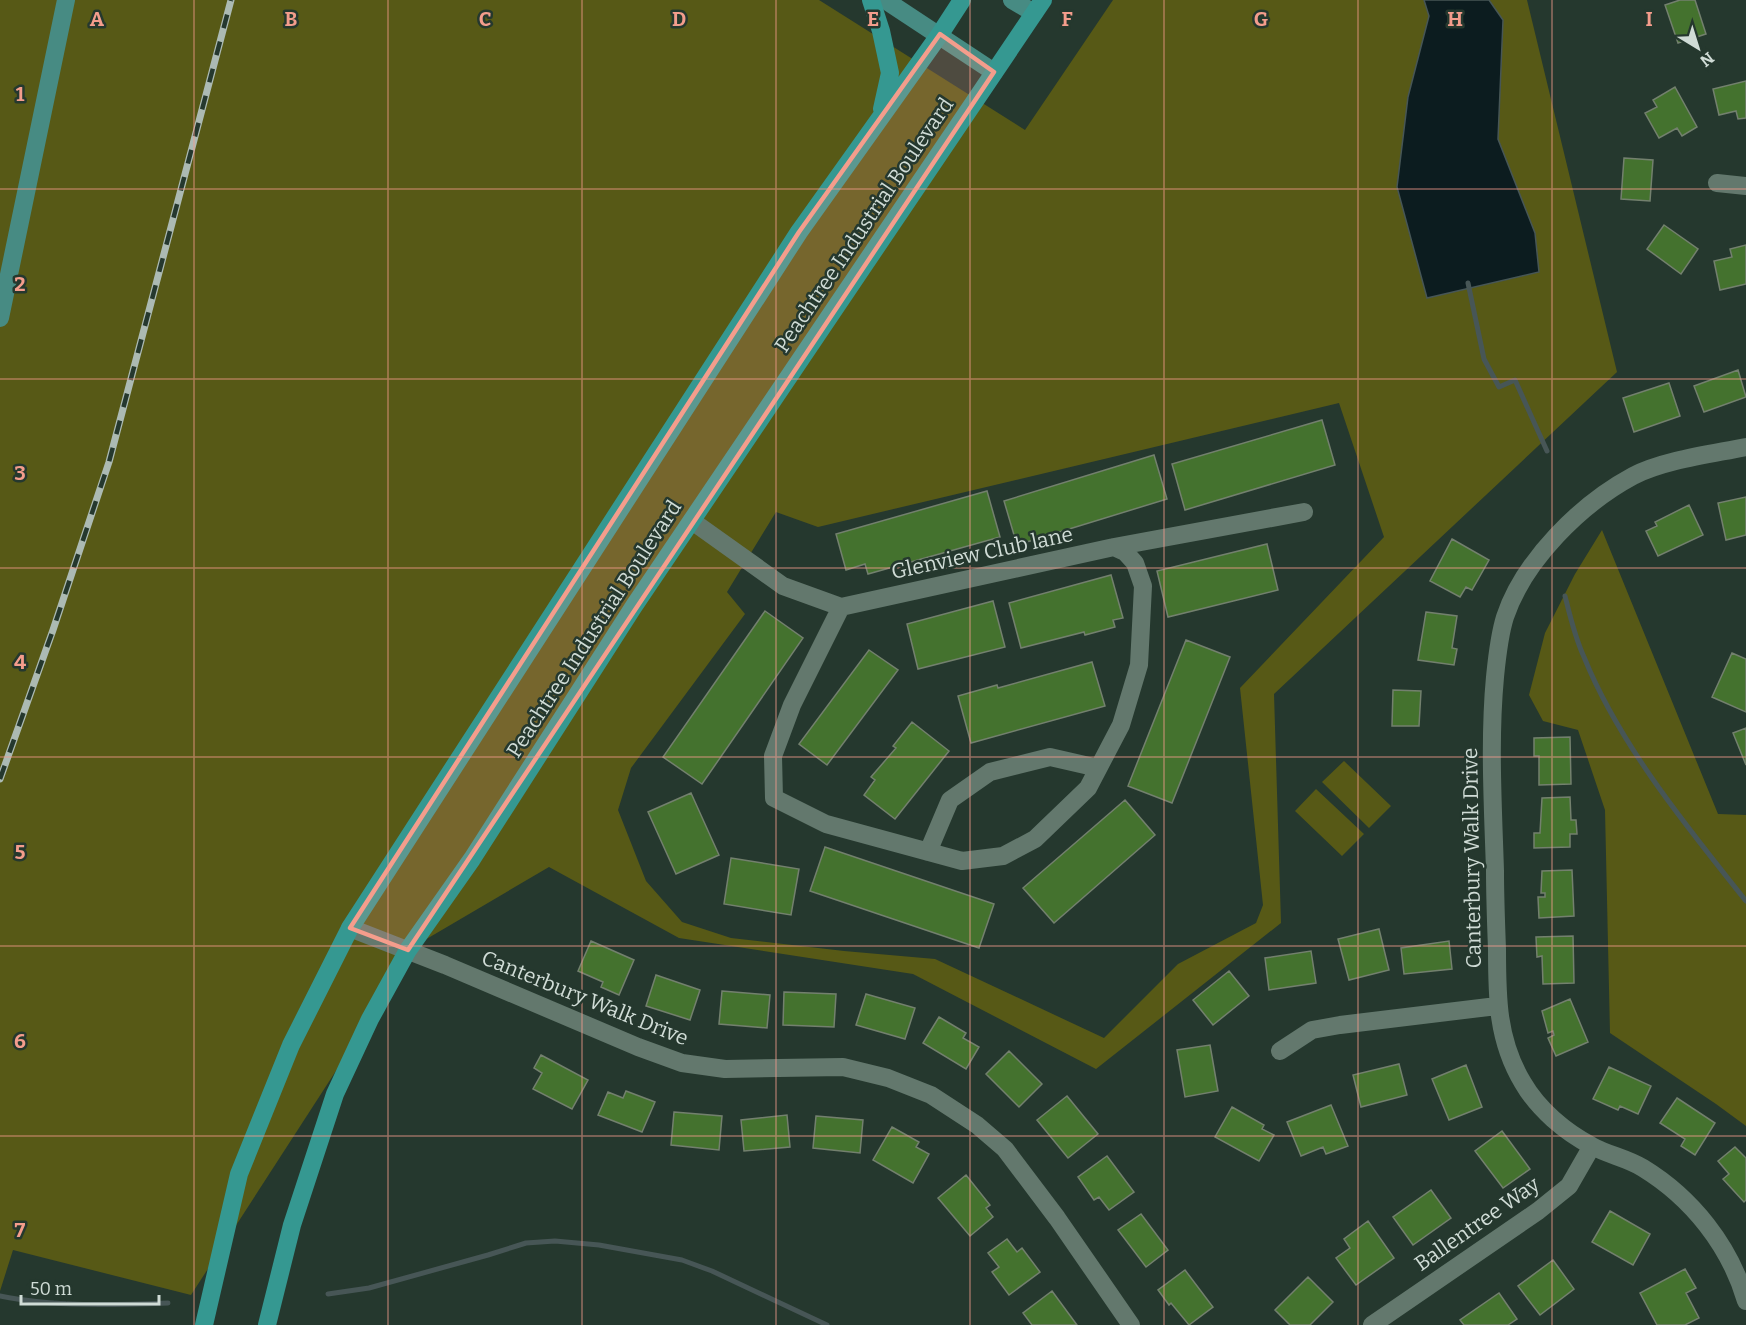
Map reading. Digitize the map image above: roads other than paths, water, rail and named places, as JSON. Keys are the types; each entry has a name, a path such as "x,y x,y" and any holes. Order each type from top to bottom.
{"highway":[{"path":"871,0 881,31 890,73 881,116"},
{"name":"Peachtree Industrial Boulevard","path":"204,1325 239,1174 291,1045 350,928 799,232 962,0"},
{"name":"Peachtree Industrial Boulevard","path":"267,1325 294,1218 335,1094 370,1019 408,950 472,859 628,616 1038,7"}],"main road":[{"path":"0,318 66,0"},
{"path":"885,0 940,34 994,72"},
{"path":"1012,0 1038,7"}],"street":[{"path":"1717,183 1746,186"},
{"name":"Canterbury Walk Drive","path":"1746,447 1672,463 1634,476 1594,502 1546,546 1523,579 1505,616 1498,650 1491,716 1497,1006 1513,1065 1524,1086 1570,1133 1592,1146 1642,1167 1675,1192 1703,1219 1722,1246 1739,1277 1746,1301"},
{"name":"Glenview Club lane","path":"841,607 1114,547 1304,512"},
{"path":"692,521 783,586 841,607 792,705 773,756 774,798 826,824 962,861 1003,856 1035,839 1088,788 1121,725 1139,665 1143,586 1136,564 1125,552 1114,547"},
{"path":"928,852 950,800 990,772 1050,757 1098,768"},
{"name":"Canterbury Walk Drive","path":"350,928 682,1063 725,1069 843,1066 888,1078 932,1095 977,1125 1005,1149 1057,1218 1131,1325"},
{"path":"1280,1051 1312,1030 1497,1006"},
{"name":"Ballentree Way","path":"1372,1325 1539,1211 1569,1186 1592,1146"}],"waterway":[{"path":"1468,283 1484,359 1499,387 1515,380 1547,451"},
{"path":"1565,596 1581,650 1616,721 1656,784 1746,901"},
{"path":"328,1294 369,1288 526,1243 555,1241 599,1245 682,1260 712,1271 827,1325"},
{"path":"0,1296 62,1304 168,1303"}],"railway":[{"path":"0,779 109,462 231,0"}]}
